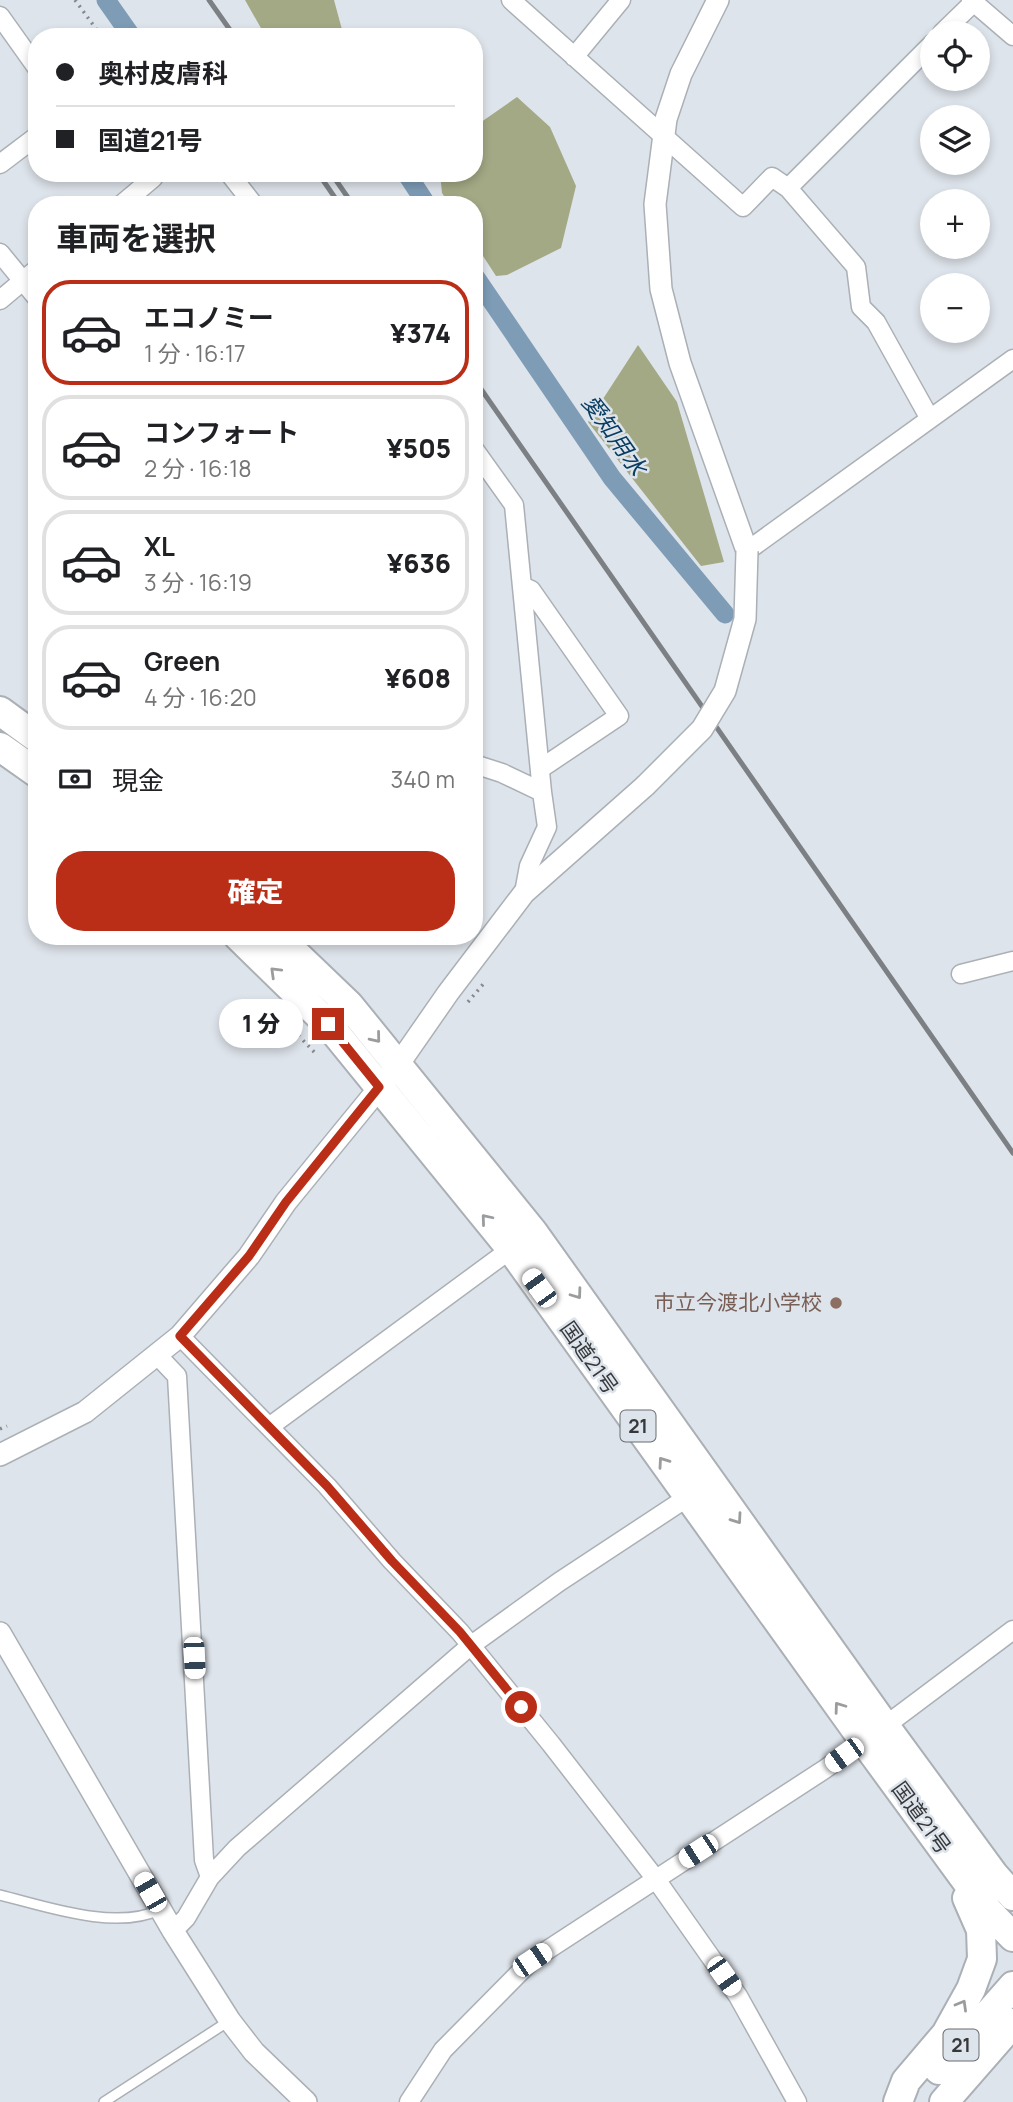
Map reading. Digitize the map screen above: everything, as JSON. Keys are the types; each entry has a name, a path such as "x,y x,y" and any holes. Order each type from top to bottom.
{"highway":[{"path":"0,711 28,731"},
{"path":"0,747 28,767"},
{"name":"国道21号","path":"247,945 328,1024 511,1249 688,1497 874,1734 919,1770 994,1875 1013,1896"},
{"name":"国道21号","path":"286,945 349,1006 533,1232 874,1734 909,1801 989,1912 1013,1937"},
{"path":"919,1770 956,1796 1013,1869"},
{"path":"898,2102 906,2081 946,2034 971,1989 982,1959 981,1930 971,1903 913,1816 909,1801"},
{"name":"21","path":"908,2102 920,2092 1013,1986"},
{"name":"21","path":"944,2102 1013,2023"}],"street":[{"path":"511,0 743,207 772,177 788,187 856,267 861,307 876,322 930,419"},
{"path":"574,57 621,0"},
{"path":"0,1455 85,1412 180,1336 249,1256 286,1202 398,1065 448,993 524,893 645,786 702,729 725,691 745,619 747,551 680,363 661,289 656,204 666,120 681,74 718,0"},
{"path":"954,21 974,1 1013,36"},
{"path":"0,16 28,55"},
{"path":"788,187 920,56"},
{"path":"0,164 28,143"},
{"path":"132,196 148,182"},
{"path":"236,182 247,196"},
{"path":"0,253 28,273"},
{"path":"0,300 28,276"},
{"path":"747,551 1013,359"},
{"path":"483,462 514,505 547,827 529,866 524,893"},
{"path":"522,586 531,590 619,716 540,769"},
{"path":"483,767 542,792"},
{"path":"961,974 1013,961"},
{"path":"269,1427 511,1249"},
{"path":"180,1336 327,1486 470,1646 551,1744 655,1878 738,1996 797,2102"},
{"path":"158,1356 177,1376 204,1860 210,1877"},
{"path":"173,1931 186,1918 210,1877 237,1848 470,1646 559,1582 688,1497"},
{"path":"409,2102 443,2050 532,1960 825,1769 1013,1630"},
{"path":"0,1633 173,1931 230,2021 254,2052 306,2102"}],"lane":[{"path":"0,1895 99,1917 133,1918 160,1909"},
{"path":"104,2102 230,2021"}],"path":[{"path":"75,0 95,28"},
{"path":"279,1015 316,1054"},
{"path":"0,1429 7,1426"}],"green space":[{"path":"245,0 334,0 342,28 261,28"},
{"path":"517,97 550,127 576,186 561,248 507,275 496,276 483,256 483,196 444,196 442,193 441,182 483,182 483,121"},
{"path":"638,345 677,402 724,562 701,566 588,422"}],"waterway":[{"name":"愛知用水","path":"106,0 126,28"},
{"name":"愛知用水","path":"412,182 421,196"},
{"name":"愛知用水","path":"483,288 612,478 725,614"}],"railway":[{"path":"209,0 229,28"},
{"path":"324,182 334,196"},
{"path":"337,182 347,196"},
{"path":"483,392 1013,1153"}],"place":[{"name":"市立今渡北小学校","path":"836,1303"}],"route":[{"path":"328,1024 379,1087 286,1202 249,1256 180,1336 327,1486 392,1561 460,1632 521,1707"}]}
